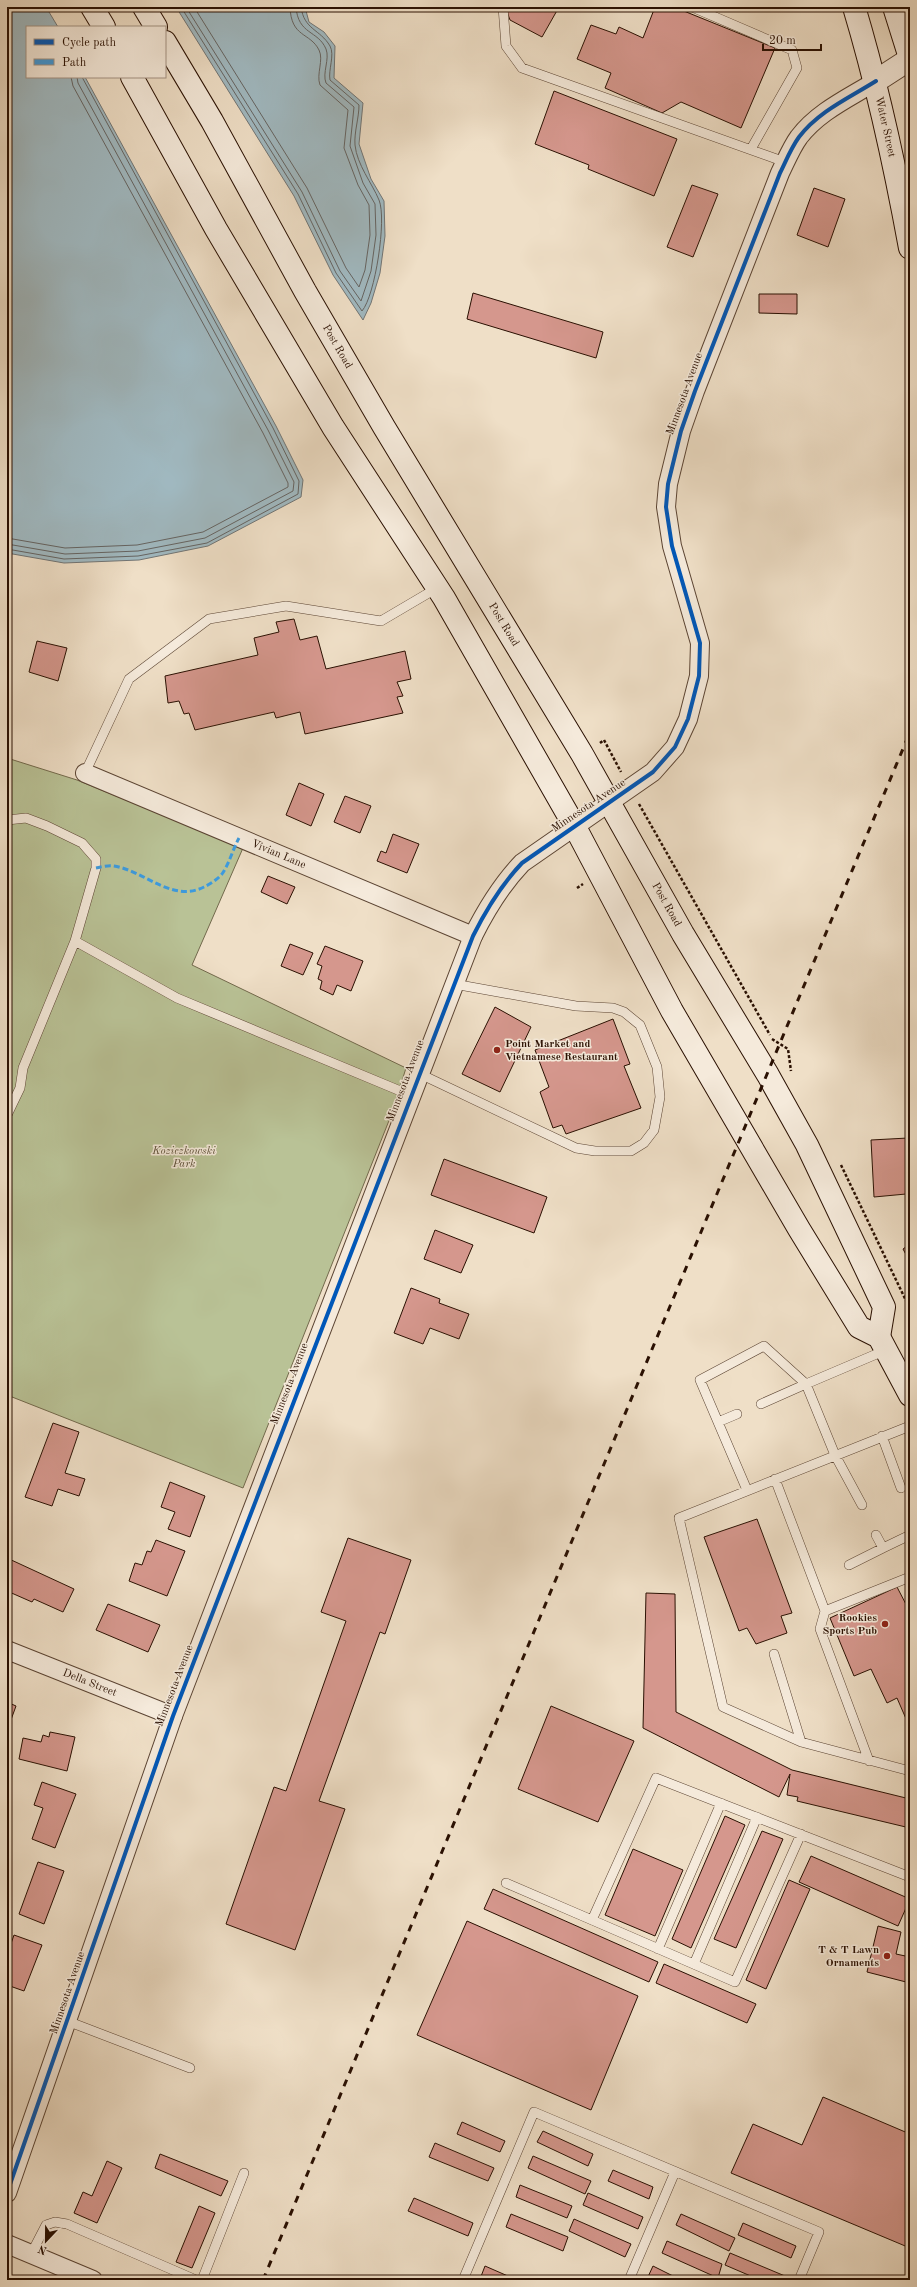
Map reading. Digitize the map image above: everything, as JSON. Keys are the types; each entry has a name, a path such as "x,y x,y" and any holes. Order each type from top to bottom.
{"main road":[{"path":"92,7 103,26"},
{"path":"144,7 155,26"},
{"name":"Water Street","path":"854,7 876,81 892,151 910,248"},
{"path":"876,81 910,58 894,7"},
{"name":"Post Road","path":"166,44 212,121 305,291 384,427 582,754 731,1017 768,1074 808,1145 839,1208 884,1308 883,1343"},
{"path":"133,78 216,229 333,427 438,588 574,827 672,1012 798,1229 860,1327 883,1343 910,1395"}],"street":[{"name":"Minnesota Avenue","path":"7,2193 172,1716 418,1073 473,936 490,902 504,882 522,863 653,772 675,747 688,719 699,676 700,643 672,546 666,507 668,484 681,431 695,391 786,162 799,138 818,117 876,81"},
{"name":"Vivian Lane","path":"86,773 473,936"},
{"name":"Della Street","path":"7,1650 172,1716"},
{"path":"7,2244 93,2280"}],"lane":[{"path":"503,7 506,46 522,68 786,162"},
{"path":"692,7 792,50 797,68 751,149"},
{"path":"86,773 129,679 209,619 286,606 382,621 438,588"},
{"path":"7,820 26,818 47,826 82,843 96,858 96,868 75,941 24,1068 20,1088 7,1115"},
{"path":"75,941 177,998 410,1095"},
{"path":"418,1073 576,1148 595,1151 631,1151 644,1143 654,1130 660,1098 657,1068 640,1024 624,1012 601,1006 576,1006 454,984"},
{"path":"761,1404 806,1384 883,1343"},
{"path":"747,1490 700,1380 764,1346 806,1384 835,1455 862,1505"},
{"path":"718,1422 737,1414"},
{"path":"910,1426 679,1518 723,1707 801,1742 910,1771"},
{"path":"882,1436 901,1488"},
{"path":"775,1479 825,1611 820,1629 869,1761"},
{"path":"876,1535 883,1548"},
{"path":"849,1565 910,1535"},
{"path":"825,1611 910,1577"},
{"path":"774,1654 801,1742"},
{"path":"592,1920 656,1778 910,1877"},
{"path":"658,1949 721,1803"},
{"path":"694,1964 757,1817"},
{"path":"506,1883 735,1982 801,1834"},
{"path":"67,2021 190,2068"},
{"path":"463,2280 534,2112 819,2232 799,2280"},
{"path":"630,2280 675,2172"},
{"path":"202,2280 244,2173"},
{"path":"31,2254 46,2225 55,2222 67,2224 196,2280"}],"path":[{"path":"582,754 604,740 630,789 773,1040 788,1049 793,1076"}],"green space":[{"name":"Koziczkowski Park","path":"7,758 77,780 243,848 192,965 406,1068 392,1113 243,1488 7,1395"}],"water":[{"path":"7,7 46,7 57,26 26,26 26,78 86,78 276,426 303,480 301,497 208,546 139,560 64,563 7,553"},
{"path":"176,7 305,7 309,22 324,32 335,46 334,78 363,103 359,144 371,179 384,201 385,236 380,273 371,303 363,320 333,275 294,196"}],"building":[{"path":"507,7 559,7 542,37 510,20 506,9"},
{"path":"655,7 674,7 775,48 741,128 681,102 662,113 605,88 611,73 577,59 591,25 616,34 619,27 643,38"},
{"path":"554,91 677,139 654,196 588,169 589,165 535,144"},
{"path":"692,185 718,194 693,257 667,247"},
{"path":"814,188 845,199 828,247 797,235"},
{"path":"473,293 603,332 596,358 467,319"},
{"path":"759,294 797,294 797,314 759,313"},
{"path":"294,619 300,640 317,636 326,669 405,651 411,679 397,682 403,696 397,697 403,713 305,734 300,712 276,718 274,712 195,730 189,713 184,714 179,701 168,703 165,676 258,655 254,638 279,632 276,622"},
{"path":"37,641 67,648 58,681 29,672"},
{"path":"299,783 324,794 311,826 286,815"},
{"path":"345,796 371,806 360,833 334,822"},
{"path":"393,834 419,844 407,873 377,861 381,851 386,853"},
{"path":"268,876 295,887 287,904 261,892"},
{"path":"290,944 313,953 303,975 281,966"},
{"path":"325,946 363,961 351,991 337,985 333,995 320,989 322,981 318,979 322,966 317,964"},
{"name":"Point Market and Vietnamese Restaurant","path":"495,1007 531,1027 500,1092 462,1074"},
{"path":"613,1019 630,1064 624,1066 641,1108 566,1134 562,1125 553,1128 540,1092 549,1087 535,1050"},
{"path":"908,1138 910,1189 906,1190 906,1194 874,1197 871,1140"},
{"path":"444,1159 547,1197 534,1233 431,1195"},
{"path":"435,1230 473,1245 461,1273 424,1259"},
{"path":"910,1244 910,1262 903,1249"},
{"path":"411,1288 440,1299 439,1303 469,1314 459,1339 430,1328 423,1344 394,1333"},
{"path":"53,1423 79,1432 65,1473 85,1479 79,1496 58,1489 52,1506 25,1497"},
{"path":"170,1482 205,1496 190,1537 168,1529 175,1512 161,1507"},
{"path":"757,1519 792,1613 781,1616 787,1633 756,1644 747,1628 739,1631 704,1537"},
{"path":"348,1538 411,1560 385,1634 380,1632 319,1801 345,1809 295,1950 226,1924 274,1787 286,1791 346,1621 321,1612"},
{"path":"156,1540 185,1551 167,1596 129,1581 135,1563 142,1565 147,1551 151,1552"},
{"path":"7,1558 74,1589 63,1612 34,1599 32,1602 7,1591"},
{"path":"897,1587 910,1612 910,1728 897,1698 887,1703 871,1669 854,1676 830,1618"},
{"path":"646,1593 675,1594 676,1712 792,1770 910,1799 910,1828 797,1801 798,1797 787,1795 790,1774 779,1797 643,1728"},
{"path":"108,1604 160,1625 148,1652 96,1630"},
{"path":"7,1702 16,1706 8,1728 7,1727"},
{"path":"551,1706 634,1741 598,1822 518,1789"},
{"path":"50,1732 75,1737 67,1771 19,1759 23,1738 41,1742 43,1735 49,1737"},
{"path":"42,1782 76,1794 55,1848 32,1839 43,1808 34,1805"},
{"path":"725,1816 745,1825 691,1948 672,1939"},
{"path":"762,1831 783,1839 736,1948 714,1939"},
{"path":"633,1849 683,1870 655,1936 605,1915"},
{"path":"811,1856 910,1899 898,1926 799,1882"},
{"path":"38,1862 64,1871 44,1924 19,1914"},
{"path":"789,1880 810,1889 766,1989 746,1980"},
{"path":"493,1889 658,1962 649,1982 484,1909"},
{"path":"467,1921 638,1996 591,2110 417,2035"},
{"name":"T & T Lawn Ornaments","path":"878,1926 901,1932 896,1954 910,1957 910,1983 867,1972"},
{"path":"14,1935 42,1945 24,1991 7,1985 7,1955"},
{"path":"664,1964 756,2004 747,2023 656,1983"},
{"path":"823,2097 910,2134 910,2248 731,2173 753,2124 802,2145"},
{"path":"462,2122 505,2141 500,2152 457,2134"},
{"path":"543,2131 593,2154 588,2166 537,2142"},
{"path":"435,2143 494,2168 488,2181 429,2157"},
{"path":"160,2154 228,2181 221,2196 155,2168"},
{"path":"533,2156 591,2181 585,2194 528,2168"},
{"path":"107,2161 122,2168 97,2223 74,2213 83,2192 92,2196"},
{"path":"613,2170 653,2187 649,2199 608,2181"},
{"path":"520,2185 572,2206 567,2218 516,2197"},
{"path":"588,2193 643,2217 638,2229 583,2205"},
{"path":"414,2198 473,2223 468,2236 408,2211"},
{"path":"199,2206 215,2213 192,2268 176,2262"},
{"path":"511,2214 568,2237 563,2251 506,2227"},
{"path":"681,2214 735,2238 729,2251 676,2225"},
{"path":"574,2219 631,2244 625,2257 569,2231"},
{"path":"743,2223 796,2246 791,2258 738,2235"},
{"path":"667,2241 722,2264 718,2278 662,2253"},
{"path":"730,2253 785,2276 784,2280 760,2280 725,2265"},
{"path":"485,2266 517,2280 480,2279"},
{"path":"653,2266 681,2280 647,2279"}],"railway":[{"path":"263,2280 910,732"}],"marked path":[{"path":"96,868 114,866 125,869 170,889 192,891 209,885 222,874 239,838"}],"cycle path":[{"path":"7,2193 173,1716 473,936 495,897 522,863 653,772 675,747 688,719 699,676 700,643 672,546 666,507 668,484 681,431 695,391 780,173 799,137 825,112 876,81"}],"place":[{"name":"Point Market and Vietnamese Restaurant","path":"497,1050"},
{"name":"Rookies Sports Pub","path":"885,1624"},
{"name":"T & T Lawn Ornaments","path":"887,1956"}]}
